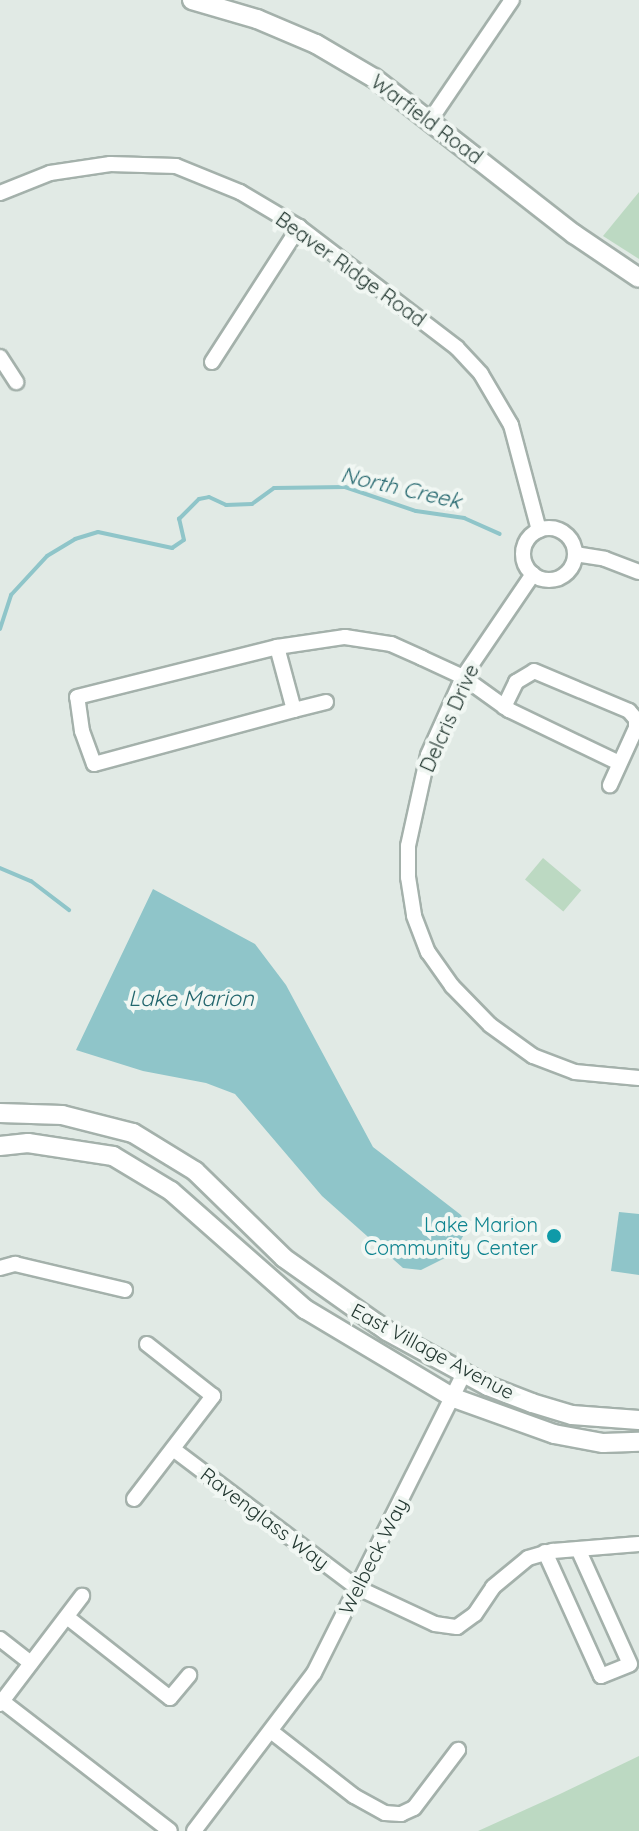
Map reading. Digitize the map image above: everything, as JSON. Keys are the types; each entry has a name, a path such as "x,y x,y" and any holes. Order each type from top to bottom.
{"street":[{"name":"Warfield Road","path":"192,0 257,19 316,44 374,78 431,119 574,234 639,278"},
{"path":"431,119 512,0"},
{"name":"Beaver Ridge Road","path":"0,193 50,173 110,164 176,166 240,192 299,227 457,348 481,374 511,425 539,530"},
{"path":"212,362 299,227"},
{"path":"0,357 16,382"},
{"path":"539,530 563,532 572,542 575,554 570,569 562,577 552,580 533,574 527,566 524,548 527,540 539,530"},
{"path":"575,554 605,559 639,572"},
{"name":"Delcris Drive","path":"533,574 463,677 428,755 408,846 408,877 414,916 428,952 452,986 490,1025 533,1056 575,1072 639,1078"},
{"path":"326,702 94,764 82,731 77,697 277,647 345,637 391,644 463,677 504,707 619,763"},
{"path":"277,647 294,710"},
{"path":"504,707 516,682 534,671 629,711 636,719 636,728 610,785"},
{"name":"East Village Avenue","path":"0,1113 62,1115 96,1122 160,1146 195,1171 284,1258 321,1288 387,1331 502,1392 572,1415 639,1420"},
{"name":"East Village Avenue","path":"0,1146 28,1143 113,1156 171,1191 305,1309 454,1398 554,1434 603,1443 639,1442"},
{"path":"0,1268 15,1264 125,1290"},
{"path":"134,1499 213,1396 147,1344"},
{"name":"Welbeck Way","path":"194,1831 314,1673 464,1373"},
{"name":"Ravenglass Way","path":"173,1449 356,1587 435,1624 457,1627 475,1614 493,1587 528,1558 545,1552"},
{"path":"578,1549 630,1664 601,1676 545,1552 578,1549 639,1544"},
{"path":"82,1596 1,1703 170,1831"},
{"path":"67,1617 170,1698 189,1675"},
{"path":"0,1639 31,1663"},
{"path":"272,1732 354,1796 385,1813 401,1814 414,1808 458,1750"}],"green space":[{"path":"639,192 639,259 603,236"},
{"path":"543,858 581,890 563,912 525,879"},
{"path":"639,1756 639,1831 478,1831 560,1794"}],"water":[{"name":"Lake Marion","path":"153,889 255,944 286,985 373,1147 461,1215 467,1229 453,1254 421,1270 403,1268 322,1196 235,1094 206,1083 143,1071 76,1050"},
{"path":"619,1212 639,1214 639,1275 611,1271"}],"waterway":[{"name":"North Creek","path":"0,629 11,595 47,556 75,539 98,532 172,548 184,540 179,519 199,499 209,497 226,505 252,504 274,488 345,487 416,511 464,518 500,534"},
{"path":"0,868 31,881 69,910"}],"place":[{"name":"Lake Marion Community Center","path":"554,1236"}]}
